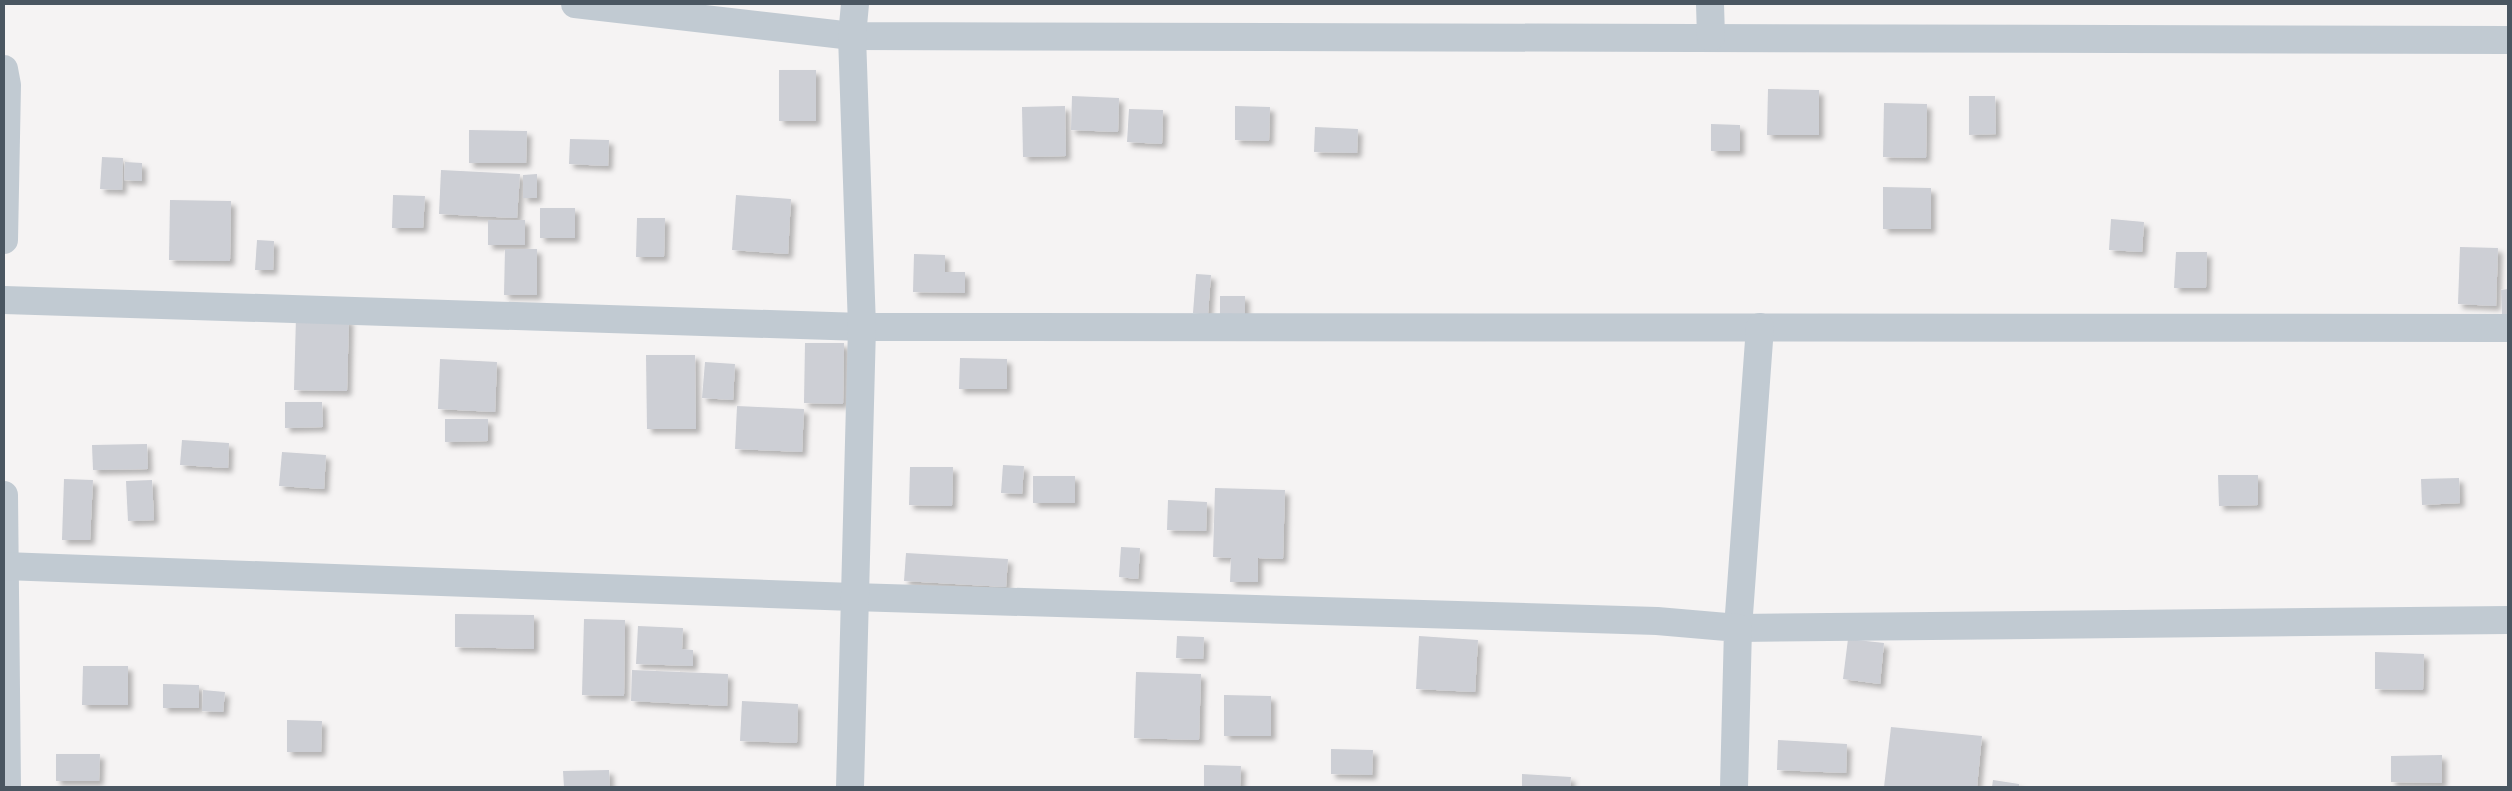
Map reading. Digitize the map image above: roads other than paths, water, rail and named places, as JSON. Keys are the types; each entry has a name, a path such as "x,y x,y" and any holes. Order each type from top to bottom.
{"street":[{"path":"575,4 852,36 2508,40"},
{"path":"850,787 853,597 862,326 852,36 855,4"},
{"path":"1710,4 1711,37"},
{"path":"4,68 7,85 4,240"},
{"path":"4,300 862,326 2508,328"},
{"path":"1734,787 1738,628 1760,327"},
{"path":"4,495 7,787"},
{"path":"4,566 853,597 1657,621 1738,628 2508,620"}]}
